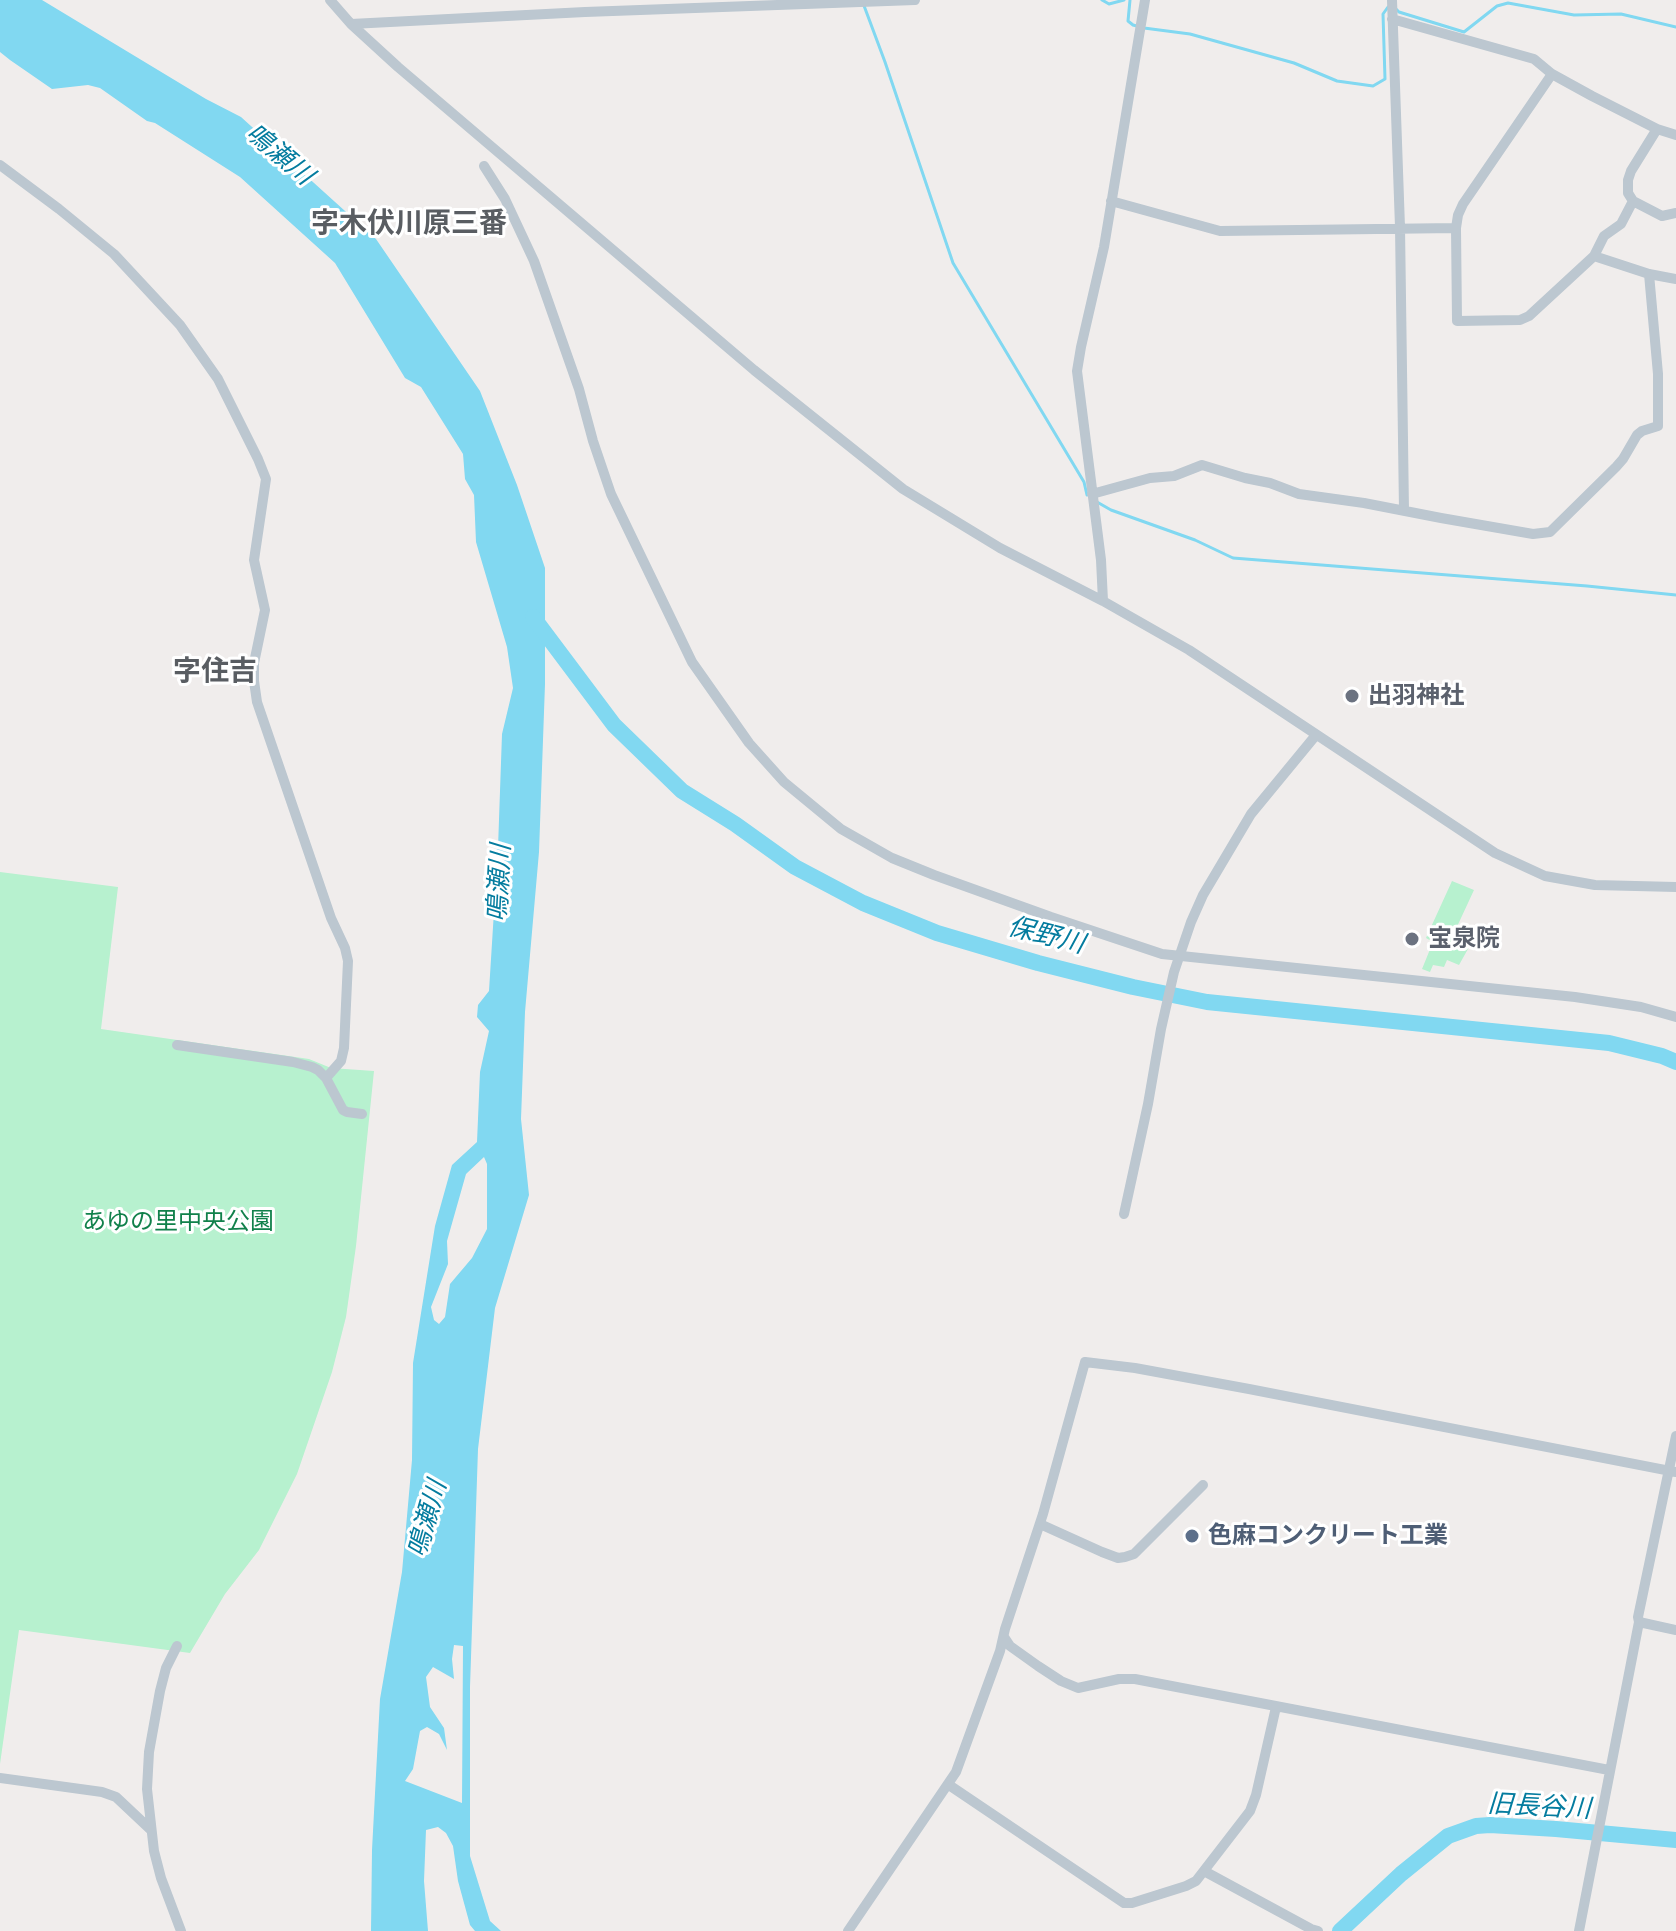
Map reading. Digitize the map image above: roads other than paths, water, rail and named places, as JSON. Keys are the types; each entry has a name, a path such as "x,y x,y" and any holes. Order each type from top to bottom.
{"street":[{"path":"351,24 915,0"},
{"path":"1103,601 1101,560 1077,371 1104,247 1145,0"},
{"path":"1392,0 1400,227 1404,511"},
{"path":"334,2 351,24 398,67 736,355 903,489 1000,548 1189,650 1495,853 1545,876 1595,885 1676,887"},
{"path":"1392,17 1534,59 1552,74 1657,129 1676,135"},
{"path":"1552,74 1458,215 1457,321 1520,320 1529,316 1594,256 1604,236 1621,224 1633,201"},
{"path":"1657,129 1628,180 1628,193 1633,201 1662,216 1676,213"},
{"path":"0,165 114,254 180,325 218,379 266,479 254,560 265,610 254,663 257,702 348,961 344,1048 341,1061 326,1078"},
{"path":"484,166 505,199 534,261 579,389 611,494 692,662 749,743 784,782 841,829 892,858 1162,954 1575,997 1641,1007 1676,1017"},
{"path":"1111,201 1220,231 1456,228"},
{"path":"1594,256 1649,274 1676,279"},
{"path":"1093,498 1150,478 1174,476 1202,465 1299,494 1533,534 1550,532 1616,467 1637,435 1658,426 1658,374 1649,274"},
{"path":"1124,1214 1174,972 1203,895 1246,822 1316,735"},
{"path":"177,1045 300,1063 318,1070 326,1078 343,1110 362,1114"},
{"path":"848,1931 949,1785 963,1754 1040,1524 1085,1362 1192,1378 1672,1471"},
{"path":"1579,1931 1638,1617 1672,1471 1676,1436"},
{"path":"1040,1524 1102,1552 1118,1558 1125,1557 1134,1554 1203,1485"},
{"path":"1639,1622 1676,1630"},
{"path":"1004,1637 1010,1646 1038,1666 1078,1688 1125,1678 1609,1770"},
{"path":"177,1646 166,1668 160,1691 149,1752 147,1789 150,1829 161,1878 181,1931"},
{"path":"949,1785 1124,1903 1132,1903 1196,1881 1250,1811 1276,1707"},
{"path":"0,1778 102,1792 116,1797 150,1829"},
{"path":"1204,1871 1318,1931"}],"water":[{"name":"鳴瀬川","path":"0,0 42,0 241,117 376,239 480,391 545,568 545,684 539,852 525,1012 521,1119 529,1195 495,1308 478,1449 470,1687 470,1856 490,1921 501,1931 475,1931 470,1925 458,1881 453,1846 446,1833 438,1827 426,1830 424,1881 428,1931 371,1931 380,1699 402,1572 412,1460 413,1363 435,1226 452,1165 477,1142 480,1072 489,1031 477,1017 478,1005 489,991 497,863 492,854 498,848 502,734 513,688 507,647 476,542 474,495 465,479 463,454 421,387 405,378 335,263 240,177 155,123 147,121 100,88 88,85 52,89 0,52","holes":["484,1157 487,1164 487,1229 472,1258 450,1284 445,1317 439,1324 434,1320 431,1307 448,1264 447,1241 466,1174","454,1645 463,1646 462,1803 405,1781 413,1769 420,1731 427,1727 439,1734 447,1750 444,1728 430,1707 426,1677 433,1667 454,1679"]}],"waterway":[{"path":"1102,0 1109,4 1124,0"},
{"path":"1130,0 1128,21 1133,25 1190,34 1294,63 1337,81 1373,86 1385,79 1383,14 1388,7"},
{"path":"863,3 953,263 1084,482 1087,495"},
{"path":"1395,8 1399,12 1464,32 1497,6 1508,3 1574,15 1621,14 1676,27"},
{"path":"1097,502 1233,558 1676,595"},
{"name":"保野川","path":"533,617 614,725 682,791 795,867 863,903 937,933 1038,963 1207,1002 1609,1043 1676,1062"},
{"name":"旧長谷川","path":"1340,1931 1401,1874 1448,1836 1476,1826 1556,1829 1676,1840"}],"place":[{"name":"出羽神社","path":"1352,696"},
{"name":"宝泉院","path":"1412,939"},
{"name":"色麻コンクリート工業","path":"1192,1536"}],"district":[{"name":"字木伏川原三番","path":"409,224"},
{"name":"字住吉","path":"215,672"}],"park label":[{"name":"あゆの里中央公園","path":"178,1222"}]}
